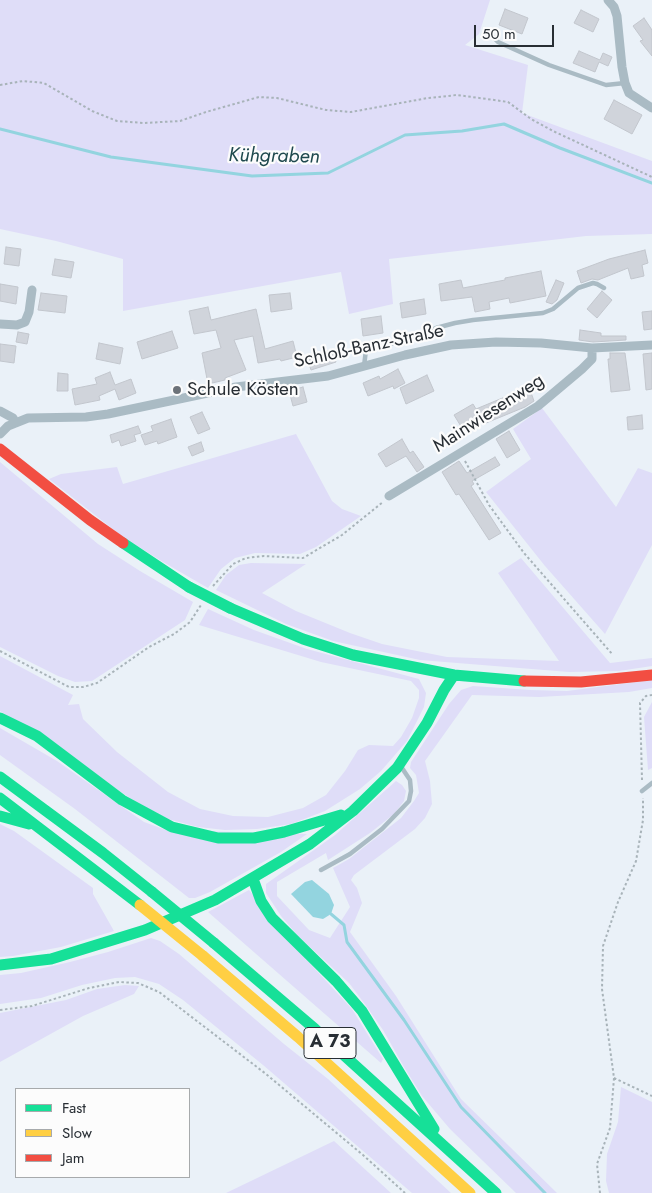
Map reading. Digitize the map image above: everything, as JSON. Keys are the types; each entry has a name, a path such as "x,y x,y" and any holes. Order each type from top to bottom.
{"main road":[{"path":"0,449 84,516 189,587 230,608 303,639 353,655 454,675 532,682 581,682 652,675"},
{"path":"0,966 51,959 145,930 215,900 310,844 353,811 399,765 428,723 444,690 454,675"},
{"path":"0,718 37,736 122,800 172,827 218,838 254,838 284,832 353,811"},
{"name":"A 73","path":"0,777 103,853 214,942 315,1029 496,1193"},
{"name":"A 73","path":"0,798 40,827 203,956 345,1078 470,1193"},
{"path":"0,816 40,827"},
{"path":"253,879 261,901 272,918 284,932 336,981 362,1011 444,1146"}],"street":[{"path":"608,0 614,6 617,16 625,83 629,92 652,108"},
{"path":"0,324 17,325 25,322 29,312 32,290"},
{"name":"Schloß-Banz-Straße","path":"12,425 28,418 86,417 108,414 236,386 328,376 404,355 451,345 496,342 541,343 592,348 652,345"},
{"name":"Mainwiesenweg","path":"389,496 538,406 582,370 592,359 592,348"},
{"path":"0,411 13,418 12,425 0,434"}],"lane":[{"path":"489,33 498,42 549,65 606,85 625,83"},
{"path":"364,367 366,350 370,348 398,342 455,323 543,313 553,309 578,288 593,283 604,288"},
{"path":"321,870 350,854 382,829 409,801 411,791 410,780 399,765"},
{"path":"642,791 652,783"}],"path":[{"path":"0,85 23,81 44,83 92,111 117,120 144,123 180,121 259,97 277,98 326,110 351,112 428,98 457,95 508,102 531,119 553,131 652,177"},
{"path":"460,453 488,505 524,553 613,655"},
{"path":"212,588 233,564 246,558 264,556 303,558 342,535 389,496"},
{"path":"0,652 69,687 83,687 97,683 149,647 174,634 190,622 204,601"},
{"path":"600,1193 597,1164 610,1128 614,1078 602,989 603,946 618,902 636,862 643,820 640,702 646,696 652,695"},
{"path":"0,1010 32,1006 89,988 119,982 138,983 159,992 266,1074 363,1155 405,1193"},
{"path":"614,1078 652,1096"}],"shaded area":[{"path":"0,0 490,0 479,34 465,45 528,65 522,113 652,161 652,234 586,236 389,259 393,304 349,314 341,272 123,311 123,259 56,241 0,229"},
{"path":"542,408 616,507 638,468 652,473 652,545 605,634 545,566 486,492 531,459 513,429"},
{"path":"296,434 332,501 342,509 361,516 316,547 300,554 255,553 235,558 221,569 208,588 123,537 49,479 61,474 117,467 123,484"},
{"path":"0,462 98,544 193,602 185,620 92,681 75,682 58,676 0,647"},
{"path":"521,558 610,663 652,658 652,666 619,671 569,672 420,660 333,641 286,624 216,590 226,575 239,565 251,563 306,564 262,593 296,611 382,644 447,657 559,661 498,573"},
{"path":"208,609 254,630 307,649 419,679 426,693 424,707 407,741 381,771 360,789 325,811 291,824 257,829 225,830 198,827 168,819 136,802 0,711 0,656 73,695 68,705 79,704 83,719 117,752 168,792 200,809 233,816 268,817 303,808 326,795 345,771 358,750 369,745 393,746 401,737 412,718 419,698 419,690 411,681 321,662 199,625"},
{"path":"652,680 652,688 629,692 539,697 472,695 425,761 430,781 432,804 425,818 415,829 354,875 351,880 357,888 362,903 350,932 396,996 461,1099 557,1193 516,1193 450,1129 422,1096 383,1030 364,1003 349,983 298,936 281,916 266,893 266,884 335,835 396,781 402,785 406,791 404,801 394,814 370,833 328,860 326,853 277,882 277,896 309,930 330,938 350,907 333,868 349,859 401,818 414,801 419,793 416,775 410,768 411,762 449,704 461,690 473,686 567,691"},
{"path":"652,702 652,768 648,770 644,717"},
{"path":"0,728 57,761 144,822 166,830 307,834 281,852 210,892 195,898 189,898 75,809 0,755"},
{"path":"0,824 14,831 93,888 93,894 114,931 61,947 0,957"},
{"path":"312,880 329,894 334,905 331,914 323,919 313,917 291,894 305,882"},
{"path":"249,890 305,958 352,1009 383,1059 381,1063 208,912"},
{"path":"151,938 160,941 179,954 328,1079 451,1193 412,1193 263,1065 183,1000 159,984 135,977 115,978 82,985 41,998 0,1004 0,975 21,973 70,962"},
{"path":"125,985 139,986 134,994 83,1016 0,1062 0,1013 66,1000 97,989"},
{"path":"621,1087 652,1102 652,1193 609,1193 606,1181 607,1154 618,1122"},
{"path":"334,1141 391,1193 226,1193"}],"building":[{"path":"505,9 528,18 522,34 499,25"},
{"path":"581,10 599,19 593,32 574,23"},
{"path":"644,18 652,30 652,56 640,41 643,40 633,26"},
{"path":"579,51 600,60 603,53 612,57 608,66 599,62 595,72 573,63"},
{"path":"614,100 642,115 632,134 604,119"},
{"path":"6,247 21,249 19,266 4,264"},
{"path":"645,250 648,263 642,265 644,276 631,279 628,268 598,280 592,279 581,283 577,271 609,259"},
{"path":"55,259 74,262 71,278 52,275"},
{"path":"541,271 546,296 510,303 509,298 489,302 490,309 475,312 472,297 441,301 439,284 461,280 463,288"},
{"path":"556,280 564,283 557,300 552,304 546,302"},
{"path":"0,284 18,287 16,304 0,301"},
{"path":"602,291 612,300 597,318 587,309"},
{"path":"41,293 67,296 65,313 38,310"},
{"path":"290,293 292,309 271,312 269,295"},
{"path":"424,299 426,314 402,318 400,303"},
{"path":"208,307 211,320 256,309 265,349 293,341 297,357 281,361 280,359 258,363 253,336 234,340 246,370 225,378 225,380 208,384 202,353 221,348 216,330 194,334 189,311"},
{"path":"652,311 652,329 644,330 642,312"},
{"path":"381,316 383,333 363,336 361,319"},
{"path":"580,330 601,333 601,336 626,336 626,340 593,342 579,340"},
{"path":"172,331 178,348 142,359 137,342"},
{"path":"18,332 29,334 27,344 16,342"},
{"path":"99,343 123,348 120,364 96,359"},
{"path":"0,344 16,346 14,363 0,361"},
{"path":"332,349 336,362 311,370 307,358"},
{"path":"610,353 625,353 630,390 611,392 608,359 610,359"},
{"path":"652,353 652,389 646,390 643,354"},
{"path":"398,369 405,383 394,389 393,386 368,396 363,383 379,376 380,379"},
{"path":"110,372 115,385 131,379 136,393 119,400 115,389 99,396 100,400 75,405 72,389 97,384 95,378"},
{"path":"58,373 68,374 68,391 57,391"},
{"path":"427,375 434,391 406,404 400,388"},
{"path":"303,387 307,402 293,406 289,391"},
{"path":"529,387 534,401 525,407 486,423 483,416 462,428 454,415 473,404 476,409"},
{"path":"202,412 210,429 198,434 190,417"},
{"path":"642,415 643,429 628,430 627,417"},
{"path":"171,419 177,437 158,444 157,441 145,445 141,435 153,431 151,426"},
{"path":"138,426 141,433 134,435 136,441 121,446 119,440 112,443 110,435"},
{"path":"509,431 520,450 507,458 496,439"},
{"path":"402,439 410,453 413,451 424,467 417,472 406,456 386,467 378,454"},
{"path":"201,442 204,451 192,456 188,447"},
{"path":"495,457 500,465 472,481 474,484 471,486 501,533 489,540 459,494 456,495 442,472 459,461 467,473"}],"waterway":[{"name":"Kühgraben","path":"0,129 111,157 252,176 328,173 405,135 462,131 504,124 560,148 652,183"},
{"path":"331,914 344,925 347,942 404,1020 461,1107 545,1193"}],"traffic: fast":[{"path":"123,543 189,587"},
{"path":"189,587 230,608"},
{"path":"230,608 303,639 353,655 454,675 524,681"},
{"path":"0,965 51,959 145,930 215,900 310,844 353,811 397,768 427,723 454,675"},
{"path":"0,718 37,736 122,800 172,827 218,838 254,838 284,832 341,815"},
{"path":"0,777 103,853 152,892"},
{"path":"0,798 140,905"},
{"path":"0,816 29,824"},
{"path":"253,879 261,901 272,918 336,981 362,1011 434,1129"},
{"path":"152,892 214,943"},
{"path":"214,943 315,1029 496,1193"}],"traffic: slow":[{"path":"140,905 203,956"},
{"path":"203,956 298,1037 470,1193"}],"traffic: jam":[{"path":"0,449 90,520 123,543"},
{"path":"524,681 581,682 652,675"}],"place":[{"name":"Schule Kösten","path":"177,390"}]}
